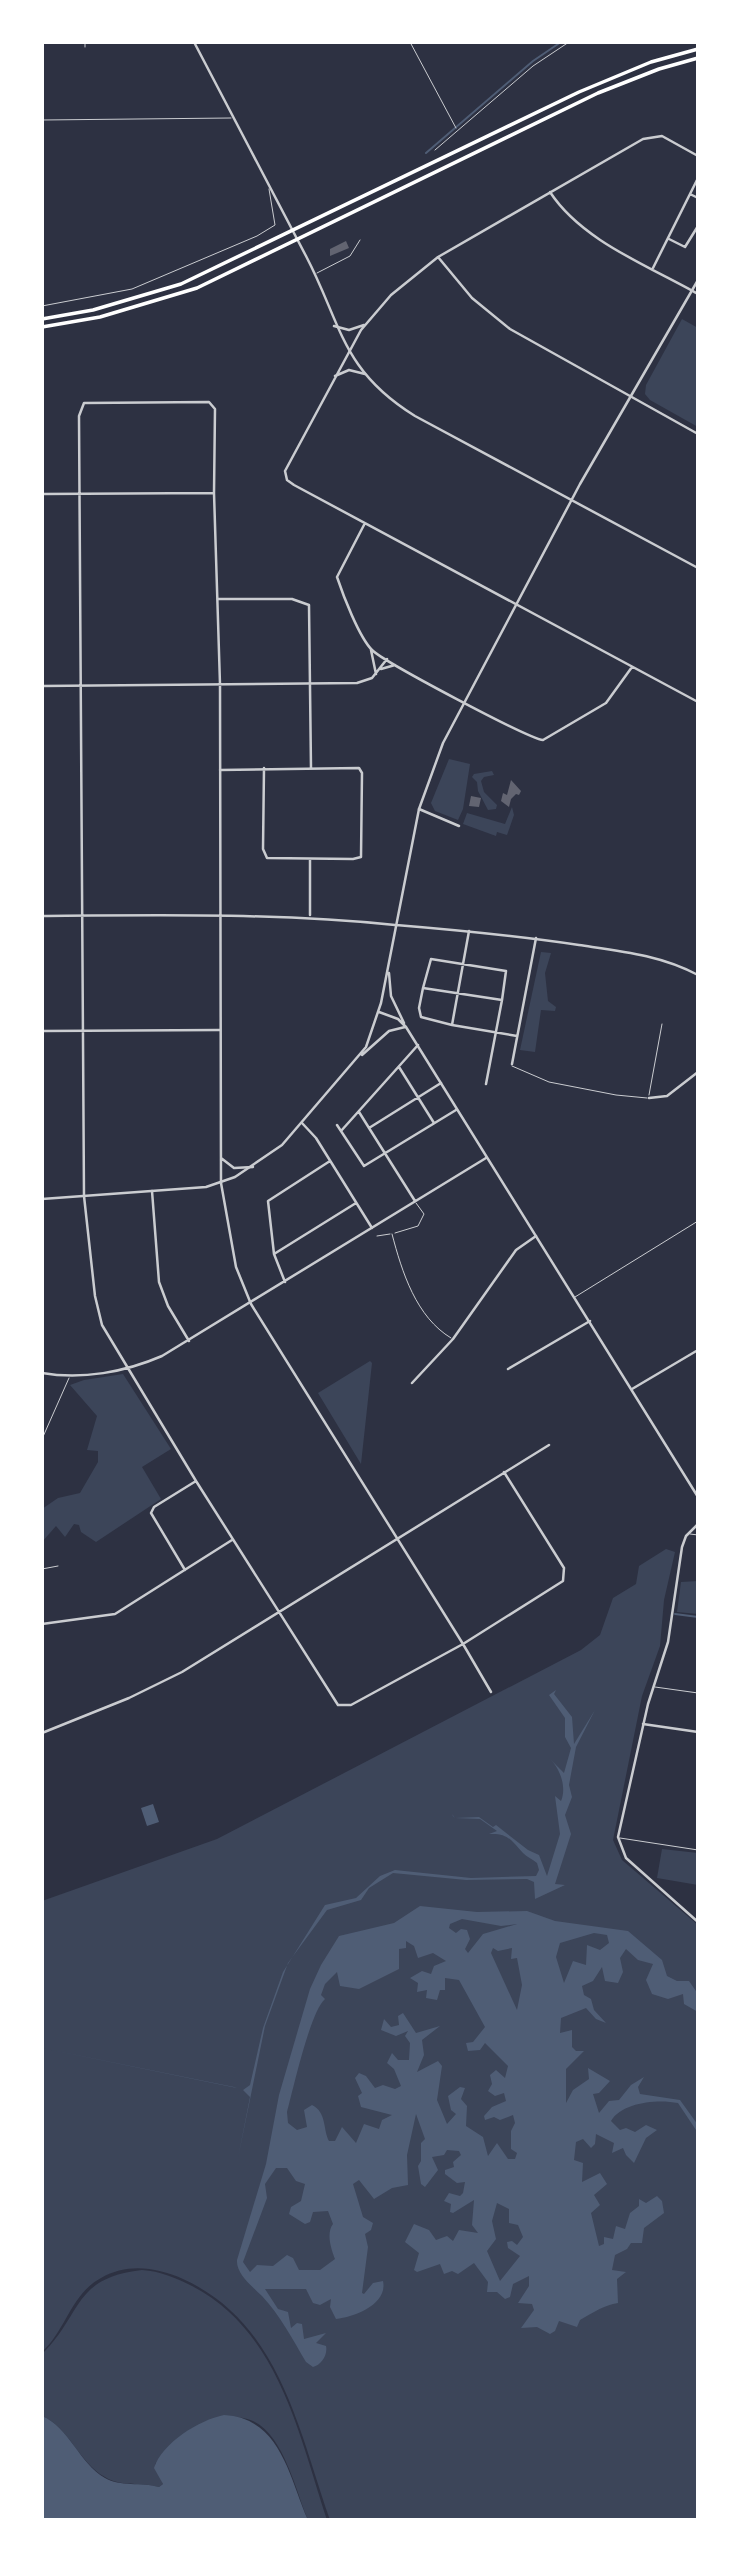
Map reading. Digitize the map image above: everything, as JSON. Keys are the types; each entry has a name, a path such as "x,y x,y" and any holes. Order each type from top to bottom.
{"main road":[{"path":"42,319 154,294 239,259 579,92 651,62 698,49"},
{"path":"42,327 100,317 197,288 598,93 659,69 698,58"}],"street":[{"path":"194,42 315,274 334,326 348,352 365,374 405,410 698,568"},
{"path":"698,156 662,136 650,137 438,257 391,295 364,325 285,474 294,485 698,702"},
{"path":"653,268 698,178"},
{"path":"551,192 561,207 587,229 698,294"},
{"path":"690,194 698,198"},
{"path":"669,239 685,247 698,226"},
{"path":"438,257 464,290 499,321 698,434"},
{"path":"42,1199 221,1183 253,1167 282,1145 353,1064 370,1040 379,1012 419,809 435,764 463,702 571,499 698,280"},
{"path":"334,326 349,330 364,325"},
{"path":"335,376 349,370 365,374"},
{"path":"491,1692 463,1644 251,1304 236,1267 221,1183 220,684 214,493 215,410 209,402 84,403 79,416 84,1196 96,1304 106,1332 195,1481 332,1700 342,1706 463,1644 547,1592 566,1576 561,1563 504,1472"},
{"path":"42,494 214,493"},
{"path":"365,523 337,578 370,647 376,674"},
{"path":"218,599 292,598 309,605 311,768"},
{"path":"370,647 463,702 530,737 543,740 607,704 632,667"},
{"path":"42,686 362,683 376,674 387,659"},
{"path":"381,669 396,664"},
{"path":"220,770 264,768 356,767 361,770 362,851 357,859 268,859 264,855 264,768"},
{"path":"419,809 459,826"},
{"path":"310,859 310,916"},
{"path":"42,916 310,916 469,931 655,957 698,975"},
{"path":"452,1025 469,931"},
{"path":"512,1064 536,939"},
{"path":"486,1084 496,1032 502,1000 506,971 431,959 419,1009 421,1017 452,1025 496,1032 517,1036"},
{"path":"389,967 391,996 406,1027 698,1497"},
{"path":"423,988 502,1000"},
{"path":"379,1012 398,1019 406,1027"},
{"path":"353,1064 389,1031 406,1027"},
{"path":"42,1031 219,1030"},
{"path":"341,1131 418,1045"},
{"path":"399,1067 434,1123"},
{"path":"649,1098 667,1096 698,1072"},
{"path":"369,1128 440,1083"},
{"path":"337,1125 364,1166 456,1110"},
{"path":"359,1112 415,1201"},
{"path":"302,1123 313,1133 372,1228"},
{"path":"221,1158 234,1168 253,1167"},
{"path":"42,1373 70,1376 126,1368 156,1359 251,1304 486,1158"},
{"path":"285,1282 274,1254 268,1201 330,1161"},
{"path":"152,1191 159,1282 168,1306 189,1341"},
{"path":"274,1254 356,1203"},
{"path":"412,1383 453,1339 516,1250 536,1237"},
{"path":"508,1369 590,1321"},
{"path":"632,1390 698,1350"},
{"path":"42,1733 164,1681 548,1445"},
{"path":"185,1570 152,1513 154,1507 195,1481"},
{"path":"698,1524 688,1534 672,1597 667,1646 643,1724 618,1837 626,1858 698,1922"},
{"path":"42,1624 115,1614 232,1540"},
{"path":"643,1724 698,1732"}],"lane":[{"path":"85,42 85,47"},
{"path":"410,42 457,130"},
{"path":"435,150 533,66 569,42"},
{"path":"42,120 233,118"},
{"path":"42,306 132,289 198,263 270,229 276,223 268,196 269,187"},
{"path":"315,274 350,256 360,240"},
{"path":"512,1064 514,1070 527,1070 549,1082 616,1096 649,1098 662,1024"},
{"path":"377,1236 418,1226 424,1214 415,1201"},
{"path":"575,1297 698,1221"},
{"path":"392,1234 400,1264 413,1293 435,1327 453,1339"},
{"path":"42,1446 70,1376"},
{"path":"688,1534 698,1535"},
{"path":"42,1569 58,1566"},
{"path":"653,1686 698,1693"},
{"path":"618,1837 698,1850"}],"shaded area":[{"path":"682,319 698,328 698,427 650,400 645,394 646,385"},
{"path":"449,759 470,764 463,809 458,820 435,811 431,803"},
{"path":"492,771 494,775 484,777 481,781 484,792 497,805 496,809 488,810 478,791 477,782 472,777 474,774"},
{"path":"512,807 514,815 507,835 497,832 496,836 463,824 467,813 505,824"},
{"path":"541,952 551,953 545,973 548,1001 556,1007 555,1011 541,1010 535,1052 520,1050"},
{"path":"370,1361 372,1363 361,1464 318,1393"},
{"path":"123,1374 171,1449 142,1467 161,1499 96,1542 81,1532 79,1525 74,1524 65,1537 56,1526 42,1542 42,1509 58,1498 80,1493 98,1462 98,1451 87,1450 97,1416 70,1385"},
{"path":"666,1549 675,1552 664,1600 660,1646 642,1696 613,1840 622,1860 698,1925 698,2520 330,2520 295,2415 281,2382 264,2351 242,2322 216,2298 183,2279 152,2269 111,2273 82,2293 42,2352 42,1901 217,1839 581,1650 600,1635 613,1598 636,1584 639,1566"},
{"path":"698,1581 698,1614 677,1612 681,1582"},
{"path":"556,1690 554,1694 572,1717 574,1744 595,1710 576,1747 569,1785 572,1797 565,1815 571,1834 555,1884 565,1885 535,1899 534,1882 527,1879 466,1880 393,1873 369,1888 361,1900 327,1910 292,1957 325,1905 356,1898 380,1876 395,1870 471,1878 536,1876 539,1870 537,1863 509,1838 489,1834 497,1831 480,1819 455,1818 479,1817 493,1827 496,1825 528,1850 539,1855 547,1876 560,1834 555,1796 561,1801 563,1796 563,1784 553,1762 564,1773 571,1748 565,1737 565,1718 549,1695"},
{"path":"153,1804 159,1822 147,1826 141,1808"},
{"path":"662,1849 698,1853 698,1885 657,1878"},
{"path":"420,1906 477,1912 527,1911 555,1921 628,1931 662,1960 667,1976 677,1981 689,1981 698,1994 698,2012 684,2004 683,1994 668,1999 652,1994 646,1980 653,1964 638,1960 626,1949 620,1958 623,1972 618,1983 605,1981 602,1967 593,1981 582,1986 584,1995 591,1999 594,2010 606,2023 596,2019 586,2008 561,2018 560,2033 572,2030 572,2047 576,2051 584,2051 566,2069 566,2103 573,2090 589,2079 588,2068 610,2081 599,2093 593,2094 599,2113 609,2101 619,2100 631,2085 644,2077 638,2087 640,2094 680,2100 698,2125 698,2133 678,2103 661,2101 632,2106 611,2121 620,2130 626,2128 635,2132 646,2125 657,2130 646,2138 634,2163 623,2148 612,2153 614,2143 596,2134 595,2144 591,2148 583,2139 576,2142 574,2160 583,2163 582,2182 600,2173 607,2184 594,2195 600,2205 591,2213 599,2246 604,2244 604,2237 613,2239 616,2226 625,2229 630,2213 639,2206 639,2199 646,2203 657,2196 662,2201 664,2213 644,2228 642,2243 631,2243 627,2249 615,2255 612,2270 626,2272 617,2279 618,2303 580,2320 577,2327 559,2321 555,2331 550,2334 537,2327 521,2328 534,2310 532,2304 518,2303 529,2286 529,2276 513,2284 510,2297 505,2299 497,2292 487,2292 488,2282 474,2263 458,2274 452,2271 444,2274 440,2264 417,2272 414,2270 419,2253 405,2242 414,2224 429,2230 436,2240 447,2236 453,2241 459,2230 478,2233 472,2225 474,2200 453,2213 450,2212 451,2204 444,2201 449,2193 460,2196 463,2193 465,2182 457,2183 445,2174 445,2170 454,2167 453,2162 461,2155 459,2151 447,2150 444,2155 432,2157 438,2170 425,2187 421,2184 418,2166 421,2161 421,2143 425,2139 416,2114 407,2155 408,2185 392,2188 374,2199 359,2180 353,2184 363,2217 373,2223 371,2230 365,2234 368,2247 362,2293 373,2283 383,2281 383,2289 375,2303 361,2312 336,2319 330,2307 331,2299 320,2305 313,2303 306,2289 265,2289 278,2309 288,2312 291,2328 297,2323 302,2324 304,2339 326,2333 316,2343 326,2346 325,2356 313,2367 306,2362 275,2311 242,2275 237,2260 266,2164 279,2095 310,1989 321,1965 339,1936 394,1923","holes":["462,1919 501,1926 517,1924 483,1934 468,1953 465,1949 470,1939 467,1930 461,1929 456,1933 449,1928 450,1924","594,1933 607,1935 609,1943 600,1950 587,1945 586,1965 573,1961 564,1983 556,1957 560,1943","406,1941 414,1946 418,1958 433,1953 446,1961 434,1966 431,1974 422,1971 410,1978 418,1983 417,1992 427,1990 426,1998 437,2000 440,1990 445,1990 445,1978 459,1980 485,2027 473,2042 466,2043 468,2051 480,2050 485,2043 508,2066 505,2078 496,2070 490,2075 492,2084 488,2091 495,2096 504,2093 506,2101 492,2107 484,2116 485,2120 494,2117 500,2120 513,2115 515,2123 511,2131 511,2149 517,2153 515,2159 508,2159 497,2143 488,2156 483,2137 466,2126 467,2106 461,2099 465,2088 460,2087 448,2096 451,2110 456,2114 447,2124 437,2100 442,2066 438,2061 417,2072 424,2055 422,2040 440,2026 416,2033 403,2013 398,2016 399,2025 391,2027 384,2019 381,2030 396,2036 408,2031 405,2036 410,2043 409,2060 398,2060 392,2053 387,2063 394,2069 401,2086 395,2089 383,2085 375,2088 366,2076 359,2073 355,2078 362,2093 358,2096 361,2107 392,2115 382,2120 379,2129 364,2124 356,2143 342,2127 335,2141 329,2141 320,2112 312,2105 304,2110 307,2127 297,2130 288,2123 287,2112 298,2070 314,2019 325,1999 321,1995 325,1984 337,1972 340,1986 359,1989 399,1969 399,1949 406,1948","493,1948 498,1951 512,1948 511,1959 517,1958 522,1985 517,2010 491,1953","276,2168 287,2168 296,2181 305,2184 301,2201 291,2207 289,2214 305,2224 310,2222 313,2212 328,2211 333,2224 330,2236 335,2259 320,2270 299,2270 293,2258 287,2255 273,2266 257,2265 250,2272 243,2262 267,2198 265,2184","497,2203 509,2209 509,2223 518,2225 523,2237 517,2245 512,2241 507,2242 508,2248 520,2256 500,2281 487,2251 496,2239 492,2221"]},
{"path":"287,1965 265,2026 238,2158 250,2097 243,2090 250,2085 263,2028"},
{"path":"42,2048 234,2087 237,2088"},
{"path":"142,2270 168,2275 222,2305 246,2330 266,2357 295,2420 327,2520 308,2520 277,2445 268,2432 243,2418 206,2426 182,2437 155,2464 163,2484 159,2487 117,2482 105,2477 88,2463 60,2428 42,2416 42,2354 90,2290 119,2274"},
{"path":"224,2415 243,2419 271,2438 288,2469 308,2520 42,2520 42,2416 60,2428 88,2464 105,2478 159,2487 163,2484 154,2468 165,2450 193,2427"}],"building":[{"path":"346,241 349,248 330,256 330,249"},
{"path":"511,780 521,791 511,799 509,807 501,801 503,793 507,795"},
{"path":"471,796 481,798 479,807 469,806"}],"waterway":[{"path":"426,153 533,61 561,42"},
{"path":"675,1614 698,1617"}]}
